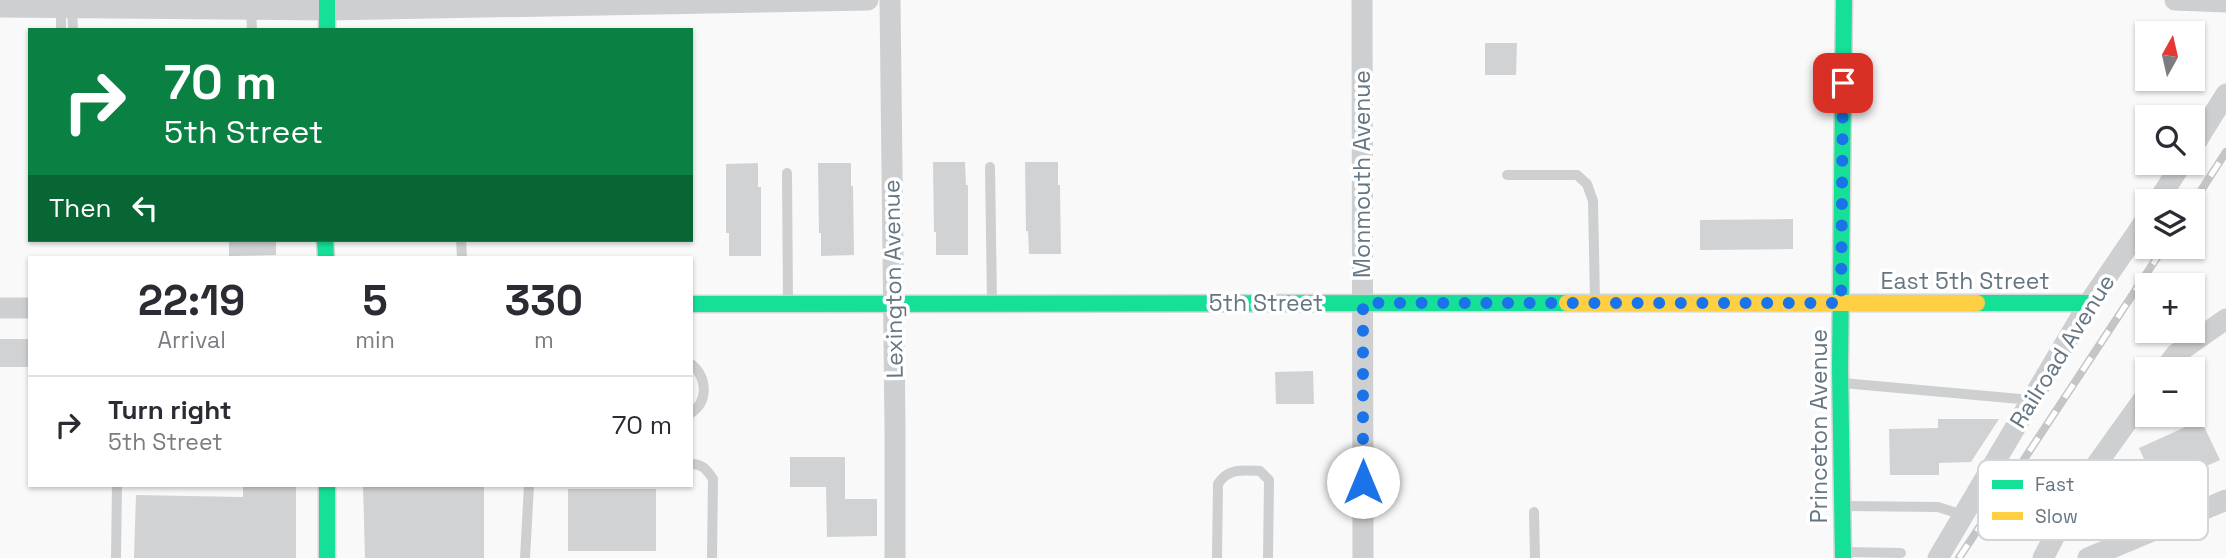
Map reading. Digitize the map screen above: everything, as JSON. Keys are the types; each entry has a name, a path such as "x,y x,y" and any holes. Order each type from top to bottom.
{"street":[{"path":"9,5 67,7 174,4 252,20 327,13 869,0"},
{"name":"Lexington Avenue","path":"890,0 895,558"},
{"name":"Monmouth Avenue","path":"1362,0 1363,558"},
{"name":"Princeton Avenue","path":"1843,555 1840,383 1844,0"},
{"path":"2175,0 2226,2"},
{"path":"2205,127 2226,94"},
{"name":"Railroad Avenue","path":"1996,460 2089,303 2135,236"},
{"name":"5th Street","path":"693,303 1841,303"},
{"name":"East 5th Street","path":"1841,303 2089,303"},
{"path":"0,308 28,308"},
{"path":"2174,357 2226,319"},
{"path":"2100,460 2135,411"},
{"path":"327,487 327,558"},
{"name":"Railroad Avenue","path":"1938,558 1978,490"},
{"path":"2208,508 2226,500"},
{"path":"2043,558 2052,540"},
{"path":"2088,558 2131,540"}],"lane":[{"path":"62,28 67,7"},
{"path":"67,7 72,28"},
{"path":"990,167 992,302"},
{"path":"787,173 788,303"},
{"path":"1507,175 1577,176 1587,184 1593,201 1595,304"},
{"path":"693,366 701,374 704,399 693,412"},
{"path":"1840,383 2031,400"},
{"path":"693,464 706,468 713,479 712,558"},
{"path":"1217,558 1219,484 1224,475 1240,469 1260,471 1269,480 1268,558"},
{"path":"116,558 117,487"},
{"path":"525,558 528,487"},
{"path":"1842,506 1938,507 1963,515"},
{"path":"1534,512 1535,558"},
{"path":"1843,555 1901,553"}],"building":[{"path":"1485,43 1517,43 1516,75 1485,75"},
{"path":"933,162 965,162 968,185 968,255 936,255"},
{"path":"1025,162 1058,162 1061,254 1029,254"},
{"path":"758,163 758,187 761,187 761,256 729,256 729,233 726,233 726,164"},
{"path":"818,163 851,163 854,255 821,256"},
{"path":"1793,219 1793,249 1700,250 1700,220"},
{"path":"229,242 276,242 276,255 229,256"},
{"path":"0,339 28,339 28,367 0,367"},
{"path":"1313,371 1314,404 1276,404 1275,372"},
{"path":"1938,419 1999,419 1971,462 1939,463 1939,475 1890,475 1889,429 1938,428"},
{"path":"2186,427 2204,427 2220,460 2208,465 2208,460 2144,460 2139,448"},
{"path":"790,457 845,457 845,499 877,499 877,536 827,537 826,487 790,487"},
{"path":"243,487 296,487 296,558 134,558 136,495 243,497"},
{"path":"363,487 484,487 484,558 365,558"},
{"path":"568,489 656,489 656,551 568,551"}],"railway":[{"path":"2202,189 2226,152"},
{"path":"2024,460 2156,259"},
{"path":"1959,558 1978,529"}],"traffic: fast":[{"path":"327,0 327,28"},
{"path":"1843,558 1840,368 1844,0"},
{"path":"325,242 326,256"},
{"path":"693,304 1567,303"},
{"path":"1977,303 2089,303"},
{"path":"327,487 327,558"}],"traffic: slow":[{"path":"1567,303 1977,303"}],"route":[{"path":"1363,482 1363,303 1841,303 1843,83"}]}
